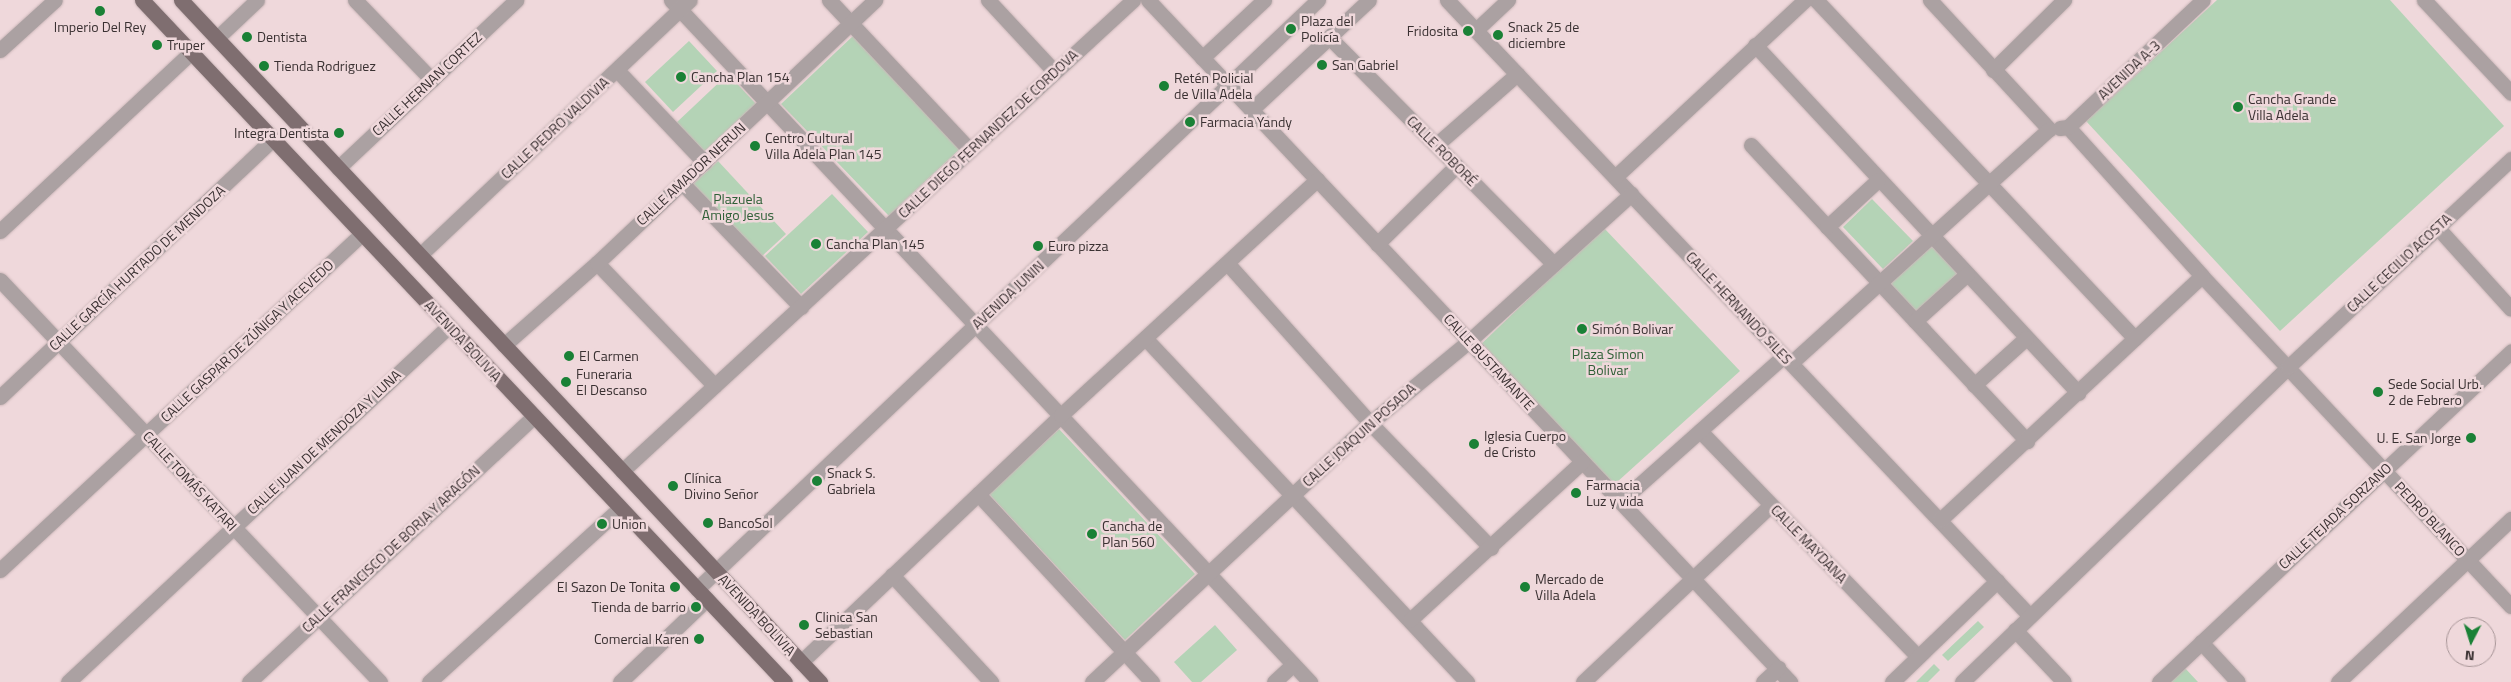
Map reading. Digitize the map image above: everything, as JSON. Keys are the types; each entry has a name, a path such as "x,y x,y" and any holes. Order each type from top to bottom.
{"main road":[{"name":"AVENIDA BOLIVIA","path":"142,0 784,682"},
{"name":"AVENIDA BOLIVIA","path":"181,0 820,682"}],"street":[{"path":"0,50 55,0"},
{"path":"217,38 257,0"},
{"path":"355,0 432,80"},
{"path":"829,0 970,150"},
{"name":"CALLE AMADOR NERUN","path":"504,345 597,263 875,0"},
{"path":"988,0 1055,72"},
{"name":"CALLE DIEGO FERNANDEZ DE CORDOVA","path":"622,471 1133,0"},
{"name":"CALLE BUSTAMANTE","path":"1148,0 1790,682"},
{"path":"1202,58 1264,0"},
{"name":"AVENIDA JUNIN","path":"620,682 702,594 716,571 1318,0"},
{"path":"1251,110 1369,0"},
{"name":"CALLE HERNANDO SILES","path":"1447,0 2030,616"},
{"path":"1476,30 1508,0"},
{"path":"1615,177 1805,0"},
{"path":"1816,0 2135,338"},
{"path":"1930,0 2049,130"},
{"name":"AVENIDA A-3","path":"2068,127 2203,0"},
{"path":"2424,0 2511,92"},
{"name":"CALLE HERNAN CORTEZ","path":"338,168 513,1"},
{"path":"1993,70 2057,2"},
{"path":"680,3 767,102 1310,682"},
{"name":"CALLE PEDRO VALDIVIA","path":"420,255 617,70 680,3"},
{"name":"CALLE ROBORÉ","path":"1330,38 1554,264"},
{"path":"1755,45 1878,180 2078,393"},
{"path":"0,231 191,52"},
{"path":"617,70 704,162"},
{"path":"1436,146 1517,74"},
{"path":"1621,501 1700,431 1880,284 1988,183 2049,130 2068,127"},
{"name":"PEDRO BLANCO","path":"2068,127 2202,276 2511,606"},
{"name":"CALLE GARCÍA HURTADO DE MENDOZA","path":"0,397 273,139"},
{"path":"1751,145 2027,441"},
{"name":"CALLE CECILIO ACOSTA","path":"1962,682 2288,367 2511,159"},
{"path":"1377,244 1456,166"},
{"path":"801,662 1061,416 1317,180"},
{"path":"1827,227 1878,180"},
{"path":"682,183 801,307"},
{"name":"CALLE JOAQUIN POSADA","path":"1092,682 1370,423 1469,341 1631,194"},
{"path":"2437,227 2511,309"},
{"name":"CALLE GASPAR DE ZÚÑIGA Y ACEVEDO","path":"0,570 362,234"},
{"path":"597,263 715,386"},
{"path":"1228,264 1370,423 1491,548"},
{"path":"1915,321 1967,274"},
{"path":"1940,520 2202,276"},
{"name":"CALLE TOMÁS KATARI","path":"0,280 380,682"},
{"name":"CALLE JUAN DE MENDOZA Y LUNA","path":"68,682 449,326"},
{"path":"1146,338 1410,620 1460,680"},
{"path":"1974,384 2026,338"},
{"name":"CALLE TEJADA SORZANO","path":"2159,682 2511,351"},
{"name":"CALLE FRANCISCO DE BORJA Y ARAGÓN","path":"249,682 534,416"},
{"name":"CALLE MAYDANA","path":"1700,431 1917,656"},
{"path":"1410,620 1491,548 1582,462"},
{"path":"978,494 1152,682"},
{"path":"1582,682 1772,505"},
{"path":"429,682 620,508"},
{"path":"2338,682 2511,519"},
{"path":"892,575 991,682"},
{"path":"1892,682 1997,581"},
{"path":"2015,630 2064,682"},
{"path":"2201,642 2238,682"},
{"path":"1274,682 1293,664"},
{"path":"1763,682 1778,668"}],"green space":[{"path":"2217,0 2390,0 2504,126 2280,331 2086,121"},
{"path":"854,35 961,148 889,216 781,104"},
{"name":"Cancha Plan 154","path":"689,41 717,71 673,112 645,82"},
{"path":"728,74 757,105 705,154 676,123"},
{"name":"Plazuela Amigo Jesus","path":"718,161 786,234 761,257 693,184"},
{"name":"Cancha Plan 145","path":"832,194 868,232 801,294 765,256"},
{"path":"1872,199 1913,241 1883,269 1843,227"},
{"name":"Plaza Simon Bolivar","path":"1603,227 1740,371 1606,492 1476,349"},
{"path":"1931,240 1963,274 1916,317 1884,283"},
{"name":"Cancha de Plan 560","path":"1059,429 1195,574 1125,640 989,494"},
{"path":"1978,621 1984,627 1948,661 1942,655"},
{"path":"1215,625 1237,650 1201,682 1192,682 1174,662"},
{"path":"1934,664 1940,670 1928,682 1916,682"},
{"path":"2184,667 2198,682 2168,682"}],"place":[{"name":"Imperio Del Rey","path":"100,11"},
{"name":"Plaza del Policía","path":"1291,29"},
{"name":"Fridosita","path":"1468,31"},
{"name":"Snack 25 de diciembre","path":"1498,35"},
{"name":"Dentista","path":"247,37"},
{"name":"Truper","path":"157,45"},
{"name":"San Gabriel","path":"1322,65"},
{"name":"Tienda Rodriguez","path":"264,66"},
{"name":"Cancha Plan 154","path":"681,77"},
{"name":"Retén Policial de Villa Adela","path":"1164,86"},
{"name":"Cancha Grande Villa Adela","path":"2238,107"},
{"name":"Farmacia Yandy","path":"1190,122"},
{"name":"Integra Dentista","path":"339,133"},
{"name":"Centro Cultural Villa Adela Plan 145","path":"755,146"},
{"name":"Cancha Plan 145","path":"816,244"},
{"name":"Euro pizza","path":"1038,246"},
{"name":"Simón Bolivar","path":"1582,329"},
{"name":"El Carmen","path":"569,356"},
{"name":"Funeraria El Descanso","path":"566,382"},
{"name":"Sede Social Urb. 2 de Febrero","path":"2378,392"},
{"name":"U. E. San Jorge","path":"2471,438"},
{"name":"Iglesia Cuerpo de Cristo","path":"1474,444"},
{"name":"Snack S. Gabriela","path":"817,481"},
{"name":"Clínica Divino Señor","path":"673,486"},
{"name":"Farmacia Luz y vida","path":"1576,493"},
{"name":"BancoSol","path":"708,523"},
{"name":"Union","path":"602,524"},
{"name":"Cancha de Plan 560","path":"1092,534"},
{"name":"El Sazon De Tonita","path":"675,587"},
{"name":"Mercado de Villa Adela","path":"1525,587"},
{"name":"Tienda de barrio","path":"696,607"},
{"name":"Clinica San Sebastian","path":"804,625"},
{"name":"Comercial Karen","path":"699,639"}]}
